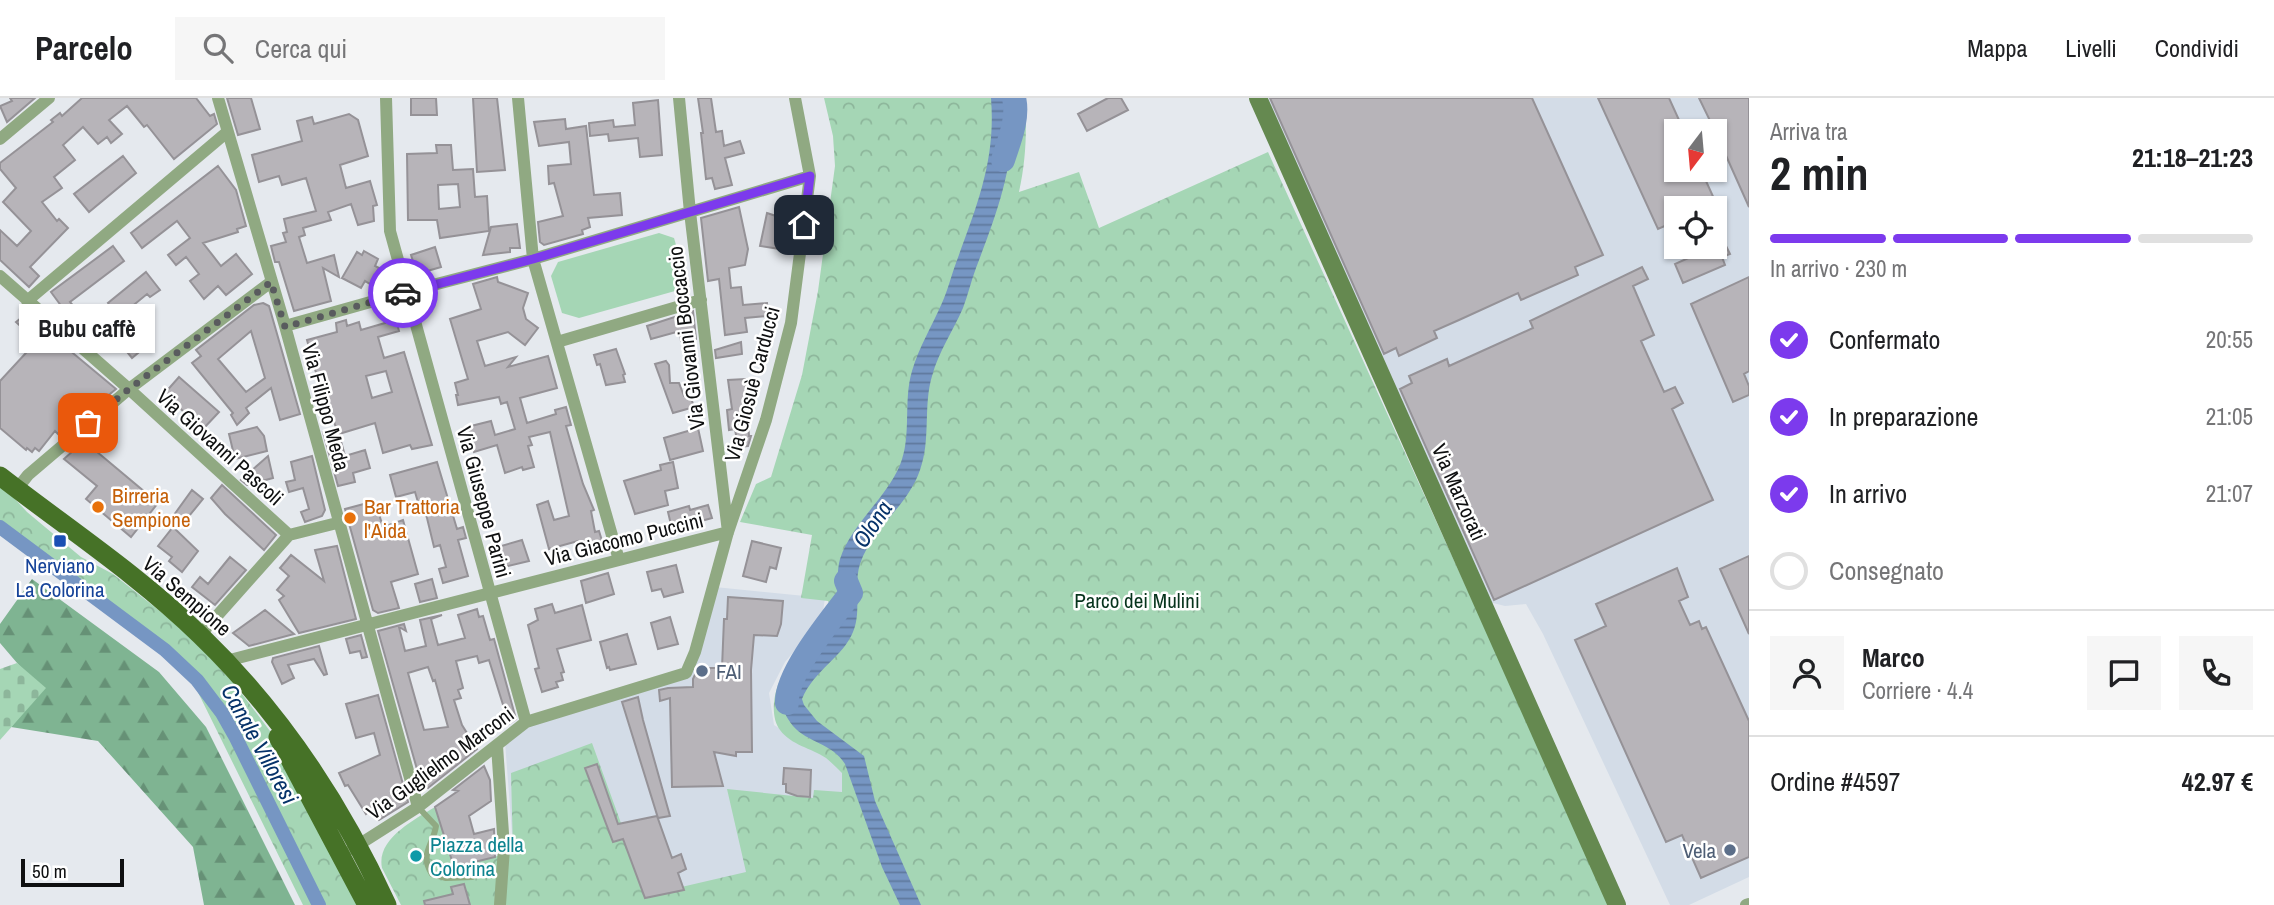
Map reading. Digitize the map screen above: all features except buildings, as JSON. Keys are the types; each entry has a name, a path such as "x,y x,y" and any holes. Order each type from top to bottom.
{"main road":[{"name":"Via Sempione","path":"0,477 152,593 226,661 298,747 358,845 387,905"},
{"name":"Via Sempione","path":"240,677 272,727 367,905"}],"street":[{"path":"0,139 49,98"},
{"name":"Via Filippo Meda","path":"218,98 226,133 285,327 337,523 418,807"},
{"name":"Via Giuseppe Parini","path":"386,98 390,232 526,722"},
{"path":"518,98 533,259 619,560"},
{"name":"Via Giovanni Boccaccio","path":"679,98 728,532"},
{"name":"Via Giosuè Carducci","path":"686,673 695,652 728,532 766,420 790,323 810,176 795,98"},
{"name":"Via Marzorati","path":"1258,98 1617,905"},
{"path":"27,300 226,133"},
{"path":"285,327 533,259 810,176"},
{"name":"Via Giovanni Pascoli","path":"0,276 289,535"},
{"path":"17,489 28,475 129,389 271,282"},
{"path":"557,342 701,300"},
{"path":"200,635 289,535 337,523"},
{"name":"Via Giacomo Puccini","path":"226,661 728,532"},
{"name":"Via Guglielmo Marconi","path":"340,855 418,807 526,722 686,673"},
{"path":"497,746 504,848 500,905"}],"lane":[{"path":"418,807 436,826 425,864 432,874 446,878 472,877"}],"shaded area":[{"path":"1260,98 1749,98 1749,877 1689,905 1670,905 1543,634 1526,604 1505,606 1489,602"},
{"path":"715,587 825,598 822,618 785,662 769,693 774,725 839,766 847,775 848,794 755,885 739,905 514,860 505,742 528,723 688,674"}],"green space":[{"name":"Parco dei Mulini","path":"824,98 1025,98 1025,145 1019,192 1079,172 1099,228 1268,152 1611,905 401,905 382,868 385,848 398,832 435,807 454,867 513,852 511,773 592,743 647,895 746,872 727,789 813,798 814,790 842,792 842,773 826,758 785,735 777,724 774,709 775,694 781,679 786,671 820,642 830,617 828,601 801,598 812,535 740,522 756,484 771,477 802,375 818,291 835,166 833,136"},
{"path":"659,233 674,238 685,276 675,291 579,318 562,313 551,276 558,262"},
{"path":"0,487 81,557 113,574 166,616 233,682 276,739 374,905 303,905 183,662 4,524 0,529"},
{"path":"32,579 159,672 206,727 295,905 204,905 193,847 98,741 11,727 41,691 0,643 0,624"},
{"path":"17,663 46,688 0,740 0,669"}],"water":[{"path":"991,98 1011,98 1011,143 1004,185 965,303 932,376 920,470 907,495 873,539 860,564 857,616 853,632 802,699 817,721 864,756 875,801 921,905 900,905 882,867 845,764 834,752 793,726 785,713 783,701 790,679 834,630 839,617 838,573 845,546 894,478 904,454 912,371 946,293 988,163"}],"waterway":[{"name":"Olona","path":"1003,160 1014,121 1014,98"},
{"name":"Canale Villoresi","path":"0,527 165,650 197,680 222,713 235,736 319,905"},
{"name":"Olona","path":"787,703 788,691 802,662 851,593 846,581"}],"way so far":[{"path":"88,423 271,282 285,327 403,293"}],"place":[{"name":"Bubu caffè","path":"88,423"},
{"name":"Birreria Sempione","path":"98,507"},
{"name":"Bar Trattoria l'Aida","path":"350,518"},
{"name":"Nerviano La Colorina","path":"60,541"},
{"name":"FAI","path":"702,671"},
{"name":"Vela","path":"1730,850"},
{"name":"Piazza della Colorina","path":"416,856"}],"route":[{"path":"403,293 533,259 810,176 804,225"}]}
